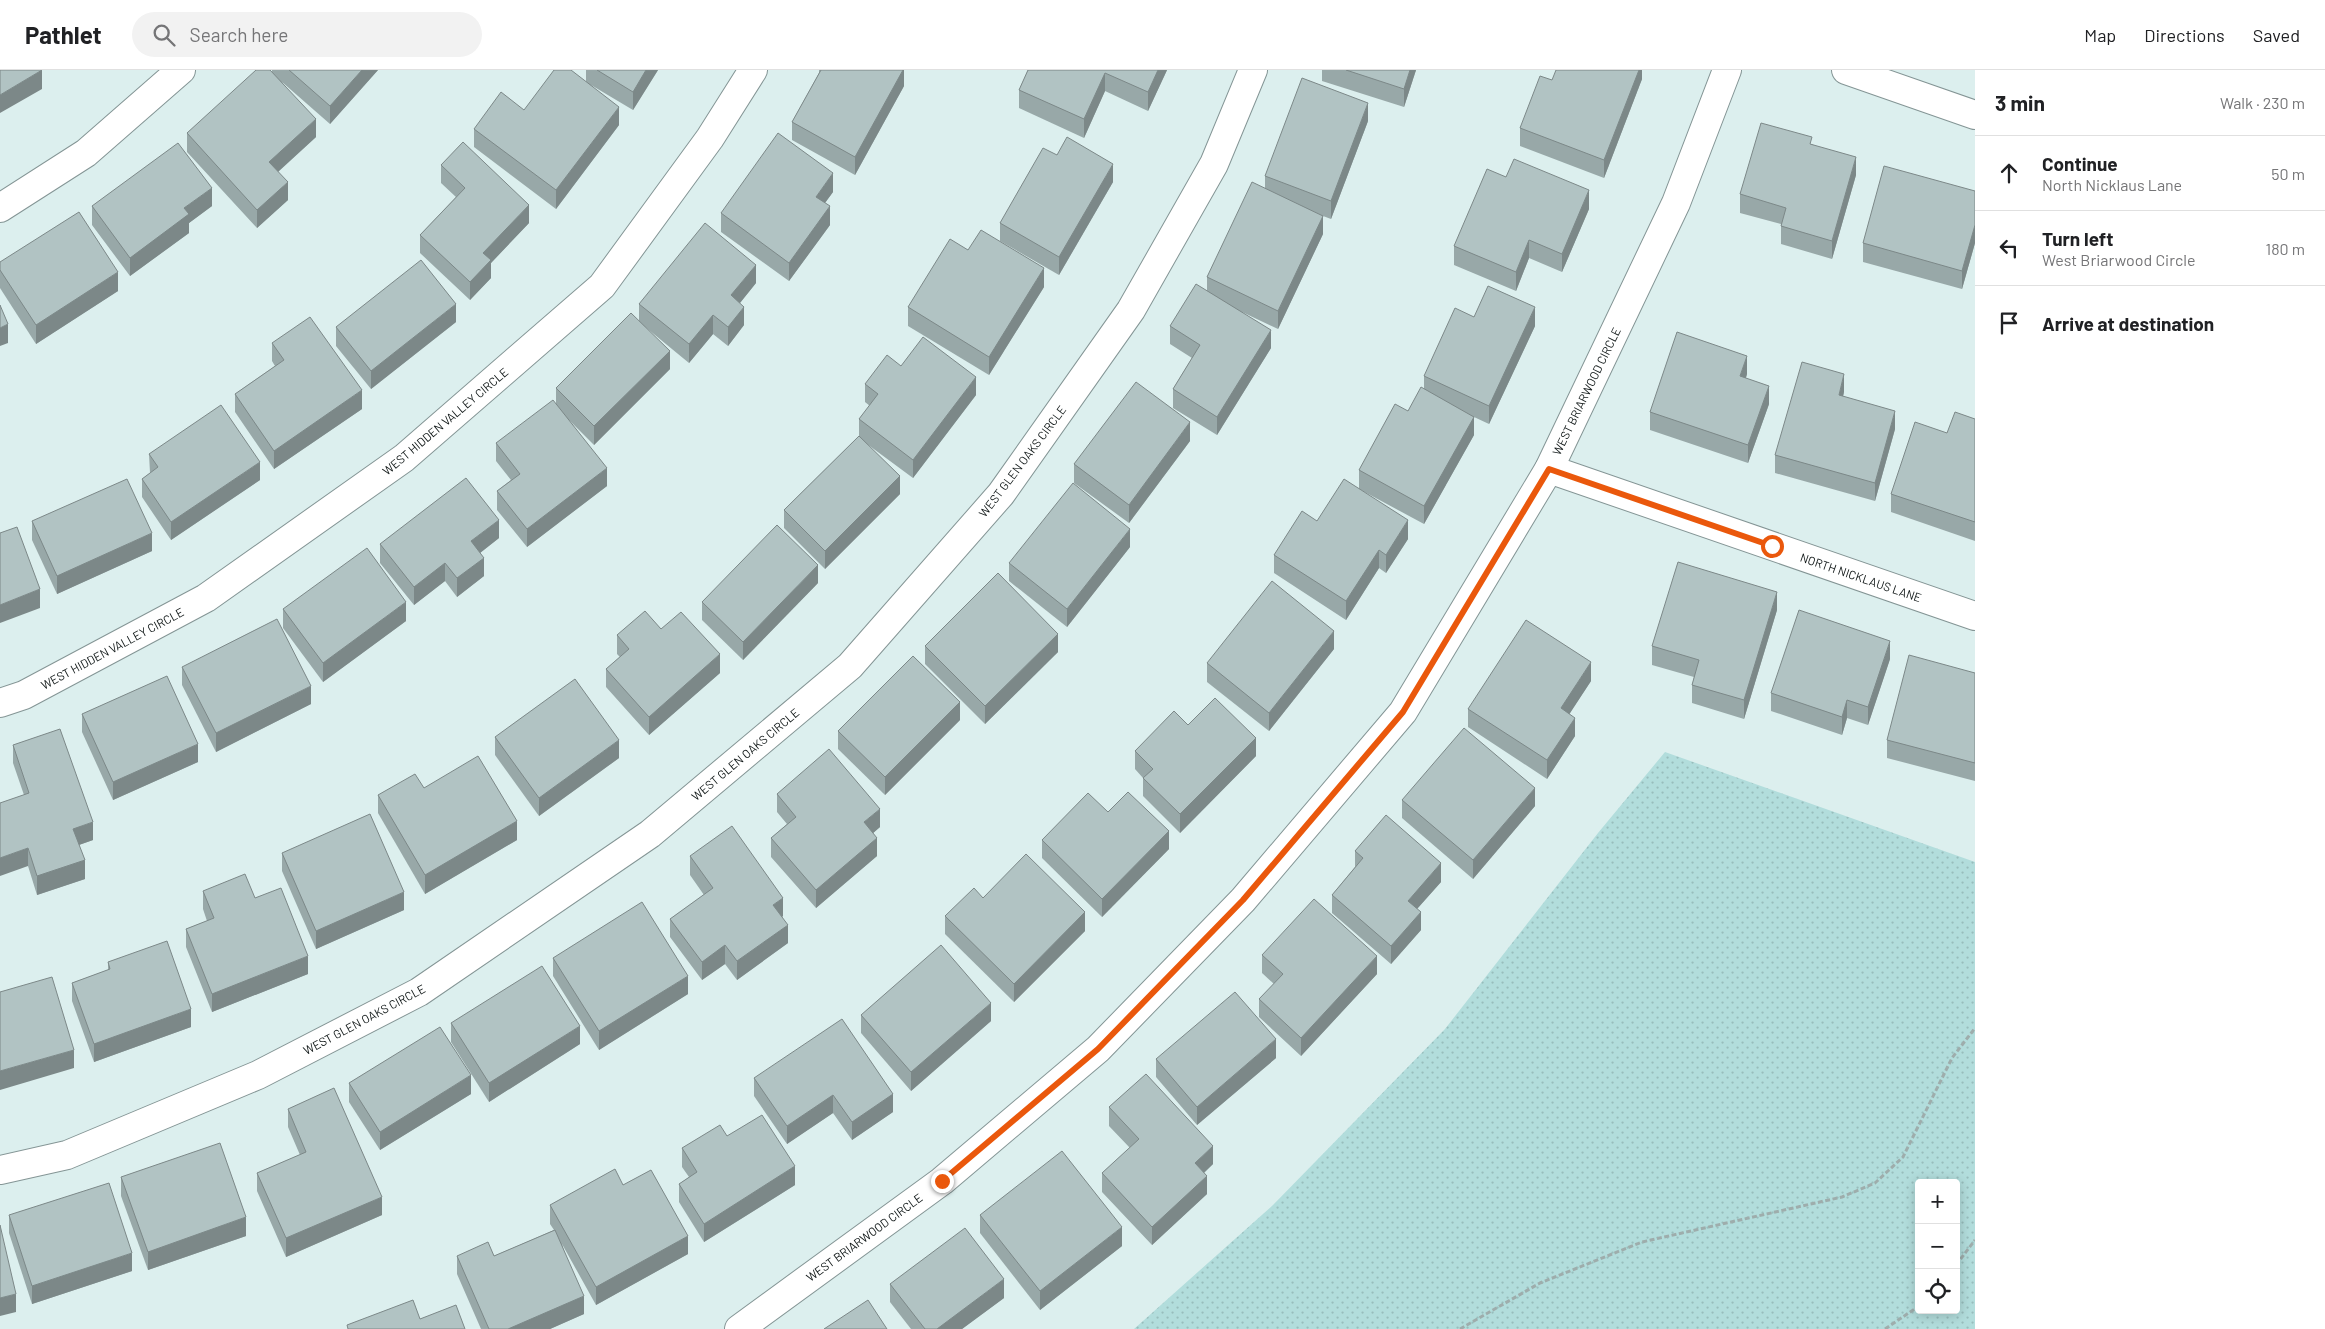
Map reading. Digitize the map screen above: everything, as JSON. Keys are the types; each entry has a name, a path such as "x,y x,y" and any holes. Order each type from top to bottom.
{"street":[{"path":"0,208 86,153 181,70"},
{"name":"WEST HIDDEN VALLEY CIRCLE","path":"0,704 24,695 206,598 404,458 602,286 710,138 752,70"},
{"name":"WEST GLEN OAKS CIRCLE","path":"0,1170 67,1155 258,1075 419,992 650,834 850,666 1001,494 1131,310 1214,164 1253,70"},
{"name":"WEST BRIARWOOD CIRCLE","path":"739,1329 942,1181 1098,1049 1243,900 1403,712 1549,469 1676,203 1727,70"},
{"path":"1846,70 1975,116"},
{"name":"NORTH NICKLAUS LANE","path":"1549,469 1975,616"}],"path":[{"path":"1460,1329 1540,1283 1642,1242 1842,1197 1875,1182 1902,1157 1952,1058 1975,1028"},
{"path":"1960,1260 1975,1240"},
{"path":"1885,1329 1915,1309"}],"shaded area":[{"path":"1665,752 1975,862 1975,1329 1134,1329 1273,1205 1445,1029 1598,833"}],"building":[{"path":"0,70 42,70 0,95"},
{"path":"256,70 270,70 316,119 269,162 288,182 257,210 187,133"},
{"path":"289,70 362,70 330,106"},
{"path":"554,70 571,70 619,107 556,190 474,129 501,92 524,110"},
{"path":"597,70 646,70 633,92"},
{"path":"821,70 903,70 855,157 792,122"},
{"path":"1028,70 1158,70 1148,92 1105,73 1084,119 1019,90"},
{"path":"1346,70 1410,70 1404,89"},
{"path":"1556,70 1639,70 1604,160 1520,128 1540,76 1552,80"},
{"path":"1302,78 1368,103 1331,201 1265,176"},
{"path":"1761,123 1812,137 1810,144 1856,157 1832,241 1781,226 1786,208 1740,194"},
{"path":"778,133 833,173 816,197 830,206 789,263 721,213"},
{"path":"1067,137 1113,164 1059,257 1000,223 1043,148 1057,155"},
{"path":"463,142 529,205 483,253 491,260 470,282 420,235 465,188 441,165"},
{"path":"178,143 212,188 184,208 189,214 130,258 92,206"},
{"path":"1514,159 1589,190 1562,254 1529,240 1516,272 1454,246 1487,169 1506,177"},
{"path":"1884,166 1975,191 1975,225 1962,271 1863,243"},
{"path":"1252,182 1323,216 1278,311 1207,277"},
{"path":"79,212 118,272 36,325 0,270 0,262"},
{"path":"705,223 756,265 731,295 744,307 728,327 713,315 689,344 639,304"},
{"path":"981,230 1044,268 989,357 908,307 950,239 968,250"},
{"path":"421,260 456,304 371,371 336,327"},
{"path":"1196,284 1271,330 1217,417 1173,389 1200,345 1170,326"},
{"path":"1488,286 1535,307 1489,406 1424,376 1455,308 1474,317"},
{"path":"0,305 8,324 0,328"},
{"path":"631,313 670,351 594,426 556,388"},
{"path":"310,317 362,390 274,451 235,394 284,360 272,343"},
{"path":"1677,332 1747,356 1740,376 1769,386 1748,445 1650,412"},
{"path":"923,337 976,377 913,460 859,419 878,394 865,384 887,355 901,366"},
{"path":"1802,362 1844,374 1839,395 1895,411 1875,483 1775,455"},
{"path":"1136,382 1190,422 1129,505 1074,464"},
{"path":"1421,387 1474,417 1424,506 1359,470 1395,404 1408,411"},
{"path":"553,400 607,468 527,529 497,491 520,474 496,443"},
{"path":"221,405 260,462 171,522 142,479 158,467 149,454"},
{"path":"1955,412 1975,419 1975,522 1891,494 1915,422 1947,433"},
{"path":"859,436 900,476 825,551 784,510"},
{"path":"466,478 499,520 471,541 484,558 457,578 445,563 414,587 380,544"},
{"path":"127,479 152,533 57,576 32,521"},
{"path":"1344,479 1408,520 1386,555 1379,550 1346,601 1274,555 1302,511 1317,521"},
{"path":"1073,483 1130,529 1067,609 1009,563"},
{"path":"777,525 818,565 743,642 702,602"},
{"path":"17,527 40,589 0,605 0,533"},
{"path":"367,548 406,602 323,663 283,609"},
{"path":"1678,562 1777,592 1744,700 1692,685 1699,660 1652,646"},
{"path":"998,573 1058,634 985,706 925,646"},
{"path":"1272,581 1334,631 1269,713 1207,663"},
{"path":"1799,610 1890,641 1868,707 1847,700 1842,717 1771,693"},
{"path":"645,611 661,629 681,612 720,654 649,717 606,669 629,649 617,635"},
{"path":"277,619 311,686 216,733 182,667"},
{"path":"1526,620 1591,662 1561,708 1575,718 1547,760 1468,709"},
{"path":"1909,655 1975,673 1975,763 1887,740"},
{"path":"913,656 960,702 885,777 838,731"},
{"path":"167,676 198,744 113,782 82,714"},
{"path":"575,679 619,740 539,798 495,737"},
{"path":"1215,698 1256,738 1180,814 1143,778 1153,769 1135,751 1174,711 1188,725"},
{"path":"1464,728 1535,788 1473,860 1402,800"},
{"path":"60,729 93,822 73,829 85,860 37,876 28,848 0,858 0,803 29,793 13,745"},
{"path":"829,749 880,809 864,822 877,838 816,890 771,838 796,817 777,794"},
{"path":"478,756 517,821 425,875 378,795 415,774 424,788"},
{"path":"1128,792 1169,831 1102,899 1042,840 1088,793 1108,812"},
{"path":"370,814 404,892 316,931 282,853"},
{"path":"1386,815 1441,863 1408,901 1421,912 1391,946 1332,895 1363,858 1355,851"},
{"path":"732,826 783,898 773,905 788,925 737,961 725,945 702,962 670,919 713,888 690,856"},
{"path":"1026,854 1085,912 1014,984 945,916 974,888 983,898"},
{"path":"245,874 255,898 281,888 308,956 212,994 186,929 214,918 203,891"},
{"path":"1314,899 1377,956 1301,1038 1259,999 1283,974 1262,955"},
{"path":"642,902 688,976 599,1031 553,958"},
{"path":"167,941 191,1009 94,1044 72,983 110,969 108,962"},
{"path":"941,945 991,1003 911,1072 861,1015"},
{"path":"542,966 580,1026 489,1083 451,1023"},
{"path":"52,977 74,1050 0,1071 0,992"},
{"path":"1235,992 1276,1039 1197,1107 1156,1059"},
{"path":"842,1019 893,1094 852,1122 833,1095 787,1126 754,1078"},
{"path":"440,1027 471,1075 380,1132 349,1083"},
{"path":"1146,1074 1213,1146 1195,1163 1207,1176 1152,1227 1102,1173 1139,1139 1109,1107"},
{"path":"334,1088 382,1197 286,1238 257,1173 306,1152 288,1109"},
{"path":"762,1115 795,1166 704,1224 679,1184 697,1172 682,1148 720,1125 727,1136"},
{"path":"220,1143 246,1217 148,1252 121,1177"},
{"path":"1062,1151 1122,1227 1040,1291 980,1215"},
{"path":"615,1169 623,1185 651,1170 688,1236 596,1287 550,1205"},
{"path":"109,1183 132,1253 32,1286 9,1215"},
{"path":"0,1225 16,1294 0,1298"},
{"path":"965,1228 1004,1279 937,1329 925,1329 890,1284"},
{"path":"555,1230 584,1296 508,1329 489,1329 457,1256 488,1242 494,1256"},
{"path":"413,1300 420,1319 456,1305 465,1329 348,1329 347,1325"},
{"path":"868,1300 887,1329 824,1329"}],"route":[{"path":"942,1181 1098,1049 1243,900 1403,712 1549,469 1772,546"}]}
